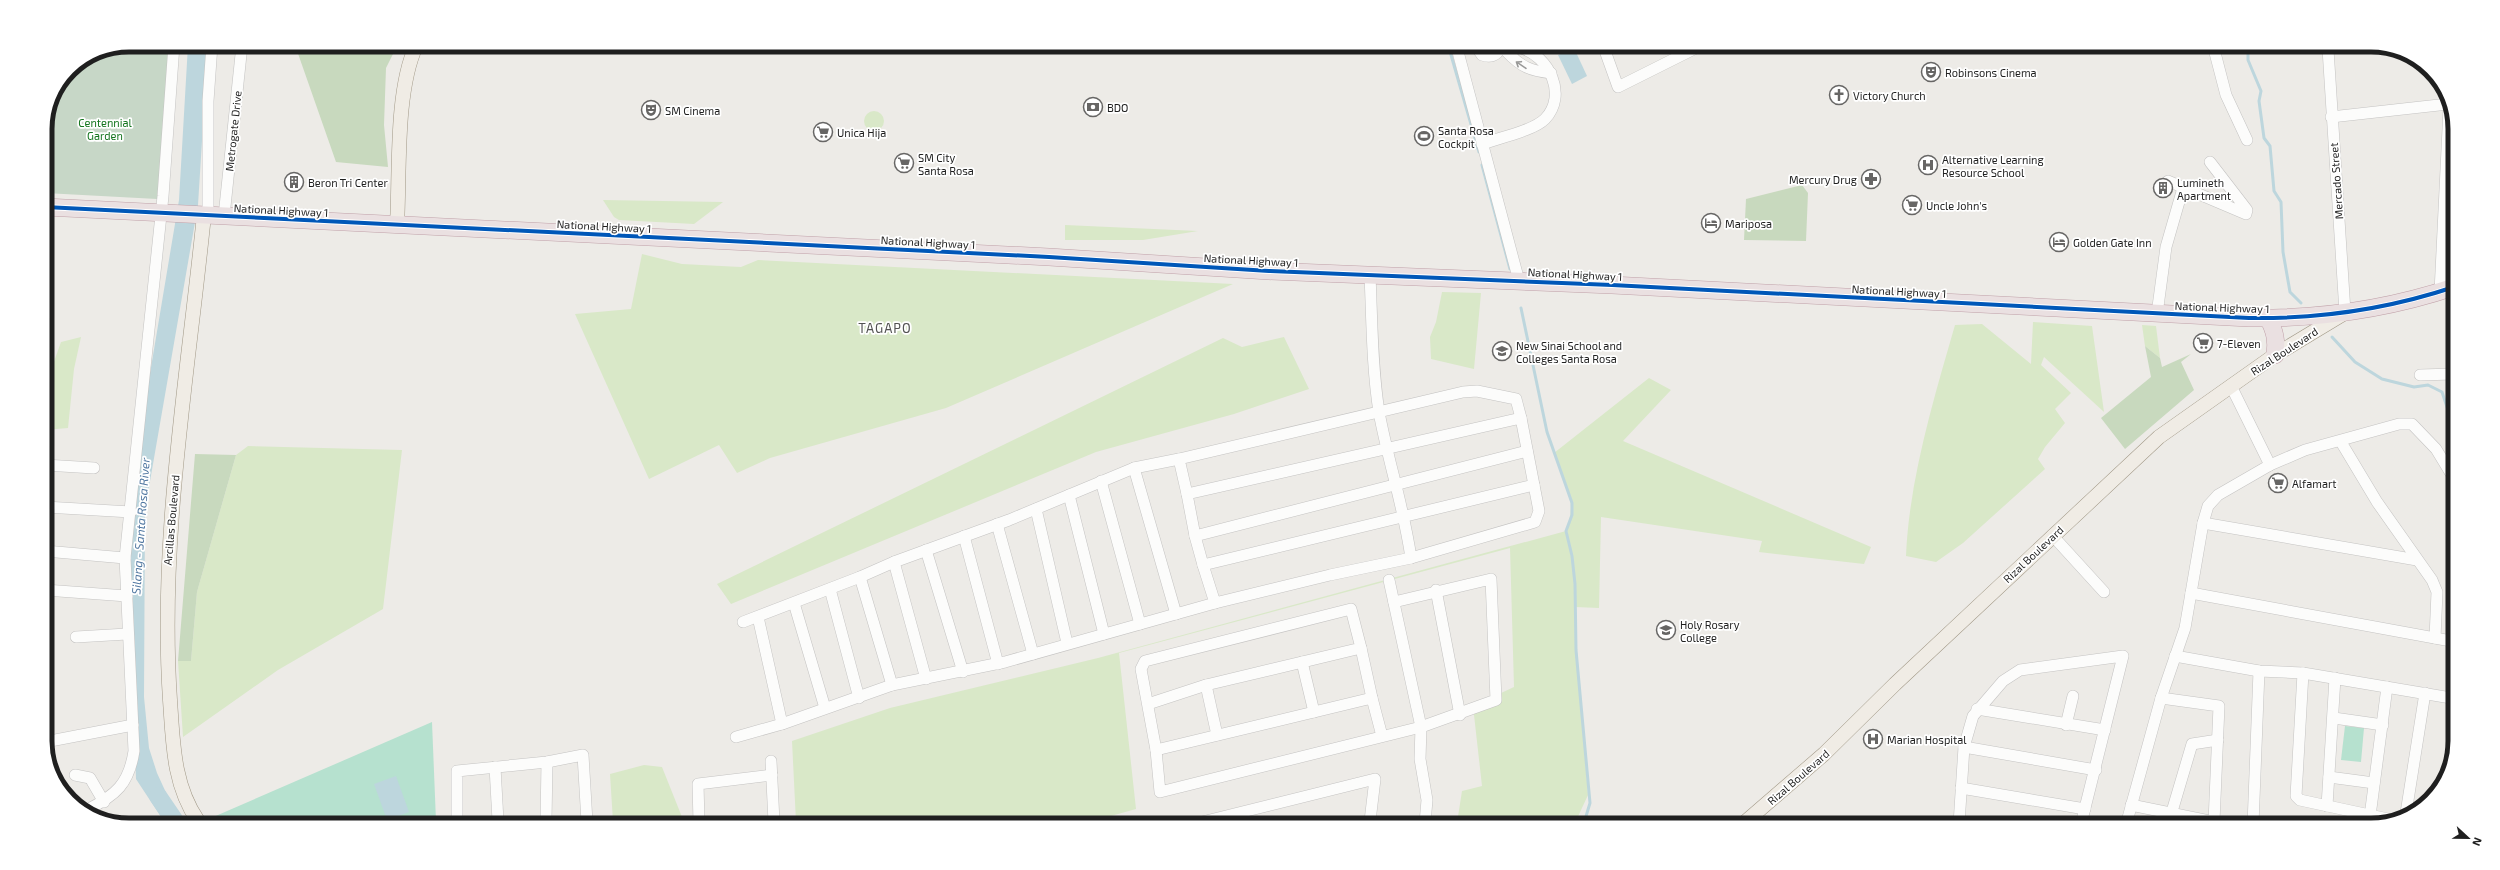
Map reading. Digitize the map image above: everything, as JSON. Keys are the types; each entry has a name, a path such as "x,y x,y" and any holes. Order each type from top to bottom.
{"highway":[{"name":"National Highway 1","path":"52,207 212,214 397,225 1366,275 1519,281 2156,314 2268,318 2346,312 2390,305 2447,289"},
{"path":"2268,318 2274,330 2277,345 2275,355"}],"main road":[{"path":"397,225 399,161 406,77 414,52"},
{"name":"Arcillas Boulevard","path":"196,818 190,809 178,777 173,747 168,664 167,570 171,508 212,214"},
{"name":"Rizal Boulevard","path":"1750,818 1824,754 2158,437 2275,355 2346,312"}],"street":[{"path":"91,808 104,802 123,785 131,769 134,751 127,634 125,558 161,213 173,52"},
{"path":"212,52 208,101 212,214"},
{"name":"Metrogate Drive","path":"212,214 241,52"},
{"path":"1458,52 1519,281"},
{"path":"1479,52 1486,56 1494,56 1499,52"},
{"path":"1504,52 1518,64 1530,70 1551,73"},
{"path":"1482,144 1529,128 1544,120 1552,110 1555,94 1551,73 1542,59 1533,52"},
{"path":"1607,52 1618,87 1688,52"},
{"path":"2215,52 2226,95 2247,140"},
{"name":"Mercado Street","path":"2328,52 2331,117 2346,312"},
{"path":"2331,117 2444,104"},
{"path":"2168,181 2246,214 2247,210 2210,162"},
{"path":"2156,314 2166,247 2183,188"},
{"path":"2447,289 2448,198"},
{"path":"1366,275 1375,379 1380,412 1405,515 1411,558"},
{"path":"2420,375 2448,374"},
{"path":"2231,386 2270,465"},
{"path":"736,737 782,724 825,708 859,698 892,685 998,664 1067,643 1215,603 1388,571 1411,558 1535,522 1538,510 1521,418 1516,399 1472,390 1134,468 1036,509 894,562 794,604 743,622"},
{"path":"1186,494 1521,418"},
{"path":"2128,818 2161,698 2185,628 2203,523 2208,506 2218,495 2270,465 2304,450 2341,442 2399,424 2412,424 2436,449 2448,470"},
{"path":"2341,442 2365,484 2432,580 2437,592 2435,638"},
{"path":"1195,536 1396,483 1527,451"},
{"path":"1179,458 1195,536 1215,603"},
{"path":"52,465 94,468"},
{"path":"1134,468 1176,614"},
{"path":"1101,481 1140,624"},
{"path":"1203,565 1534,485"},
{"path":"1069,495 1104,634"},
{"path":"52,507 131,512"},
{"path":"1036,509 1067,643"},
{"path":"2203,523 2417,560"},
{"path":"997,524 1033,654"},
{"path":"964,536 998,664"},
{"path":"2052,536 2104,592"},
{"path":"926,550 963,672"},
{"path":"52,552 125,558"},
{"path":"894,562 926,679"},
{"path":"1388,571 1421,727 1420,759 1427,800 1425,818"},
{"path":"860,577 892,685"},
{"path":"1382,736 1350,609 1145,661 1141,669 1156,750 1160,792 1421,727 1460,715 1496,700 1491,579 1436,590 1394,602"},
{"path":"830,589 859,698"},
{"path":"1436,590 1460,715"},
{"path":"52,591 127,596"},
{"path":"2191,593 2448,640"},
{"path":"794,604 825,708"},
{"path":"758,617 782,724"},
{"path":"76,637 127,634"},
{"path":"1148,704 1206,685 1361,648"},
{"path":"1959,818 1964,746 1977,709 2003,681 2020,670 2123,656 2096,770 2083,818"},
{"path":"2175,656 2259,671 2303,673 2448,698"},
{"path":"1302,662 1314,712"},
{"path":"2253,818 2259,671"},
{"path":"2303,673 2296,796 2300,800 2378,817"},
{"path":"2327,806 2334,718 2335,678"},
{"path":"1206,685 1217,735"},
{"path":"2370,816 2387,687"},
{"path":"2407,809 2425,694"},
{"path":"2066,724 2073,696"},
{"path":"1156,750 1372,698"},
{"path":"2161,698 2219,706 2214,818"},
{"path":"1977,709 2105,730"},
{"path":"2334,718 2383,725"},
{"path":"52,741 133,725"},
{"path":"2169,818 2192,744 2218,740"},
{"path":"1964,746 2096,770"},
{"path":"457,818 457,771 547,762 584,755 587,818"},
{"path":"771,761 774,818"},
{"path":"546,818 547,762"},
{"path":"495,767 498,818"},
{"path":"75,775 90,778 104,802"},
{"path":"699,818 698,784 772,775"},
{"path":"2329,777 2374,783"},
{"path":"1218,818 1375,779 1370,818"},
{"path":"1961,788 2085,809"},
{"path":"2131,805 2196,818"}],"green space":[{"name":"Centennial Garden","path":"129,52 172,52 157,199 52,193 52,129 53,114 58,99 62,90 74,74 86,65 104,56 114,53"},
{"path":"297,52 394,52 386,68 384,125 388,167 336,162"},
{"path":"874,111 881,114 884,121 881,128 874,131 867,128 864,121 867,114"},
{"path":"1802,185 1808,193 1806,241 1744,240 1746,199"},
{"path":"603,200 723,202 694,224 619,220 614,217"},
{"path":"1065,225 1198,231 1143,240 1065,240"},
{"path":"642,254 682,264 741,267 758,260 1233,284 946,408 770,458 737,473 719,445 649,479 575,314 631,309"},
{"path":"1442,292 1481,293 1474,369 1431,359 1430,337 1436,322"},
{"path":"2033,322 2092,326 2104,412 2044,357 2041,365 2071,393 2055,409 2065,423 2045,447 2038,459 2045,469 1963,543 1936,562 1906,556 1908,527 1917,469 1931,410 1955,325 1982,324 2031,364"},
{"path":"2142,325 2156,326 2160,358 2145,346"},
{"path":"81,337 74,369 68,428 52,429 52,367 61,342"},
{"path":"1284,337 1309,389 1234,414 1096,452 731,604 717,584 1223,338 1242,347"},
{"path":"2145,346 2160,358 2162,367 2191,354 2181,362 2194,390 2125,449 2101,418 2151,377"},
{"path":"1649,378 1671,390 1623,441 1871,547 1864,564 1759,552 1762,541 1601,517 1599,608 1575,607 1576,650 1588,795 1577,818 1458,818 1462,791 1482,786 1473,706 1514,687 1510,548 1119,653 1136,809 1104,818 796,818 792,741 890,708 1098,658 1566,531 1571,510 1569,491 1554,453"},
{"path":"248,446 402,450 383,609 278,670 183,737 178,661 191,661 197,592 236,455"},
{"path":"195,454 236,455 197,592 191,661 178,661"},
{"path":"432,722 436,818 211,818"},
{"path":"2345,726 2364,728 2361,762 2341,760"},
{"path":"644,765 662,767 682,818 613,818 610,774"}],"water":[{"path":"188,52 208,52 198,205 145,510 144,697 149,748 157,773 168,797 178,811 166,818 162,818 136,779 129,567 136,457 179,200"},
{"path":"1565,52 1576,52 1587,76 1572,84 1558,55"},
{"path":"396,776 409,812 392,818 386,818 374,784"}],"waterway":[{"path":"1450,52 1479,152"},
{"path":"2248,52 2248,60 2261,91 2259,101 2264,138 2270,146 2274,191 2281,202 2283,252 2290,292 2301,303"},
{"path":"1482,165 1510,269"},
{"path":"1521,308 1547,432 1572,503 1572,515 1566,531 1572,556 1575,584 1576,650 1590,803 1586,818"},
{"path":"2332,337 2355,362 2382,379 2414,387 2428,385 2442,392 2448,410"},
{"name":"Silang - Santa Rosa River","path":"158,796 173,818"}],"cycle path":[{"path":"52,207 1049,257 1269,271 1612,285 2249,318 2301,317 2353,311 2404,301 2448,289"}],"place":[{"name":"Robinsons Cinema","path":"1931,72"},
{"name":"Victory Church","path":"1839,95"},
{"name":"BDO","path":"1093,107"},
{"name":"SM Cinema","path":"651,110"},
{"name":"Unica Hija","path":"823,132"},
{"name":"Santa Rosa Cockpit","path":"1424,136"},
{"name":"SM City Santa Rosa","path":"904,163"},
{"name":"Alternative Learning Resource School","path":"1928,165"},
{"name":"Mercury Drug","path":"1871,179"},
{"name":"Beron Tri Center","path":"294,182"},
{"name":"Lumineth Apartment","path":"2163,188"},
{"name":"Uncle John's","path":"1912,205"},
{"name":"Mariposa","path":"1711,223"},
{"name":"Golden Gate Inn","path":"2059,242"},
{"name":"7-Eleven","path":"2203,343"},
{"name":"New Sinai School and Colleges Santa Rosa","path":"1502,351"},
{"name":"Alfamart","path":"2278,483"},
{"name":"Holy Rosary College","path":"1666,630"},
{"name":"Marian Hospital","path":"1873,739"}],"district":[{"name":"TAGAPO","path":"885,328"}]}
